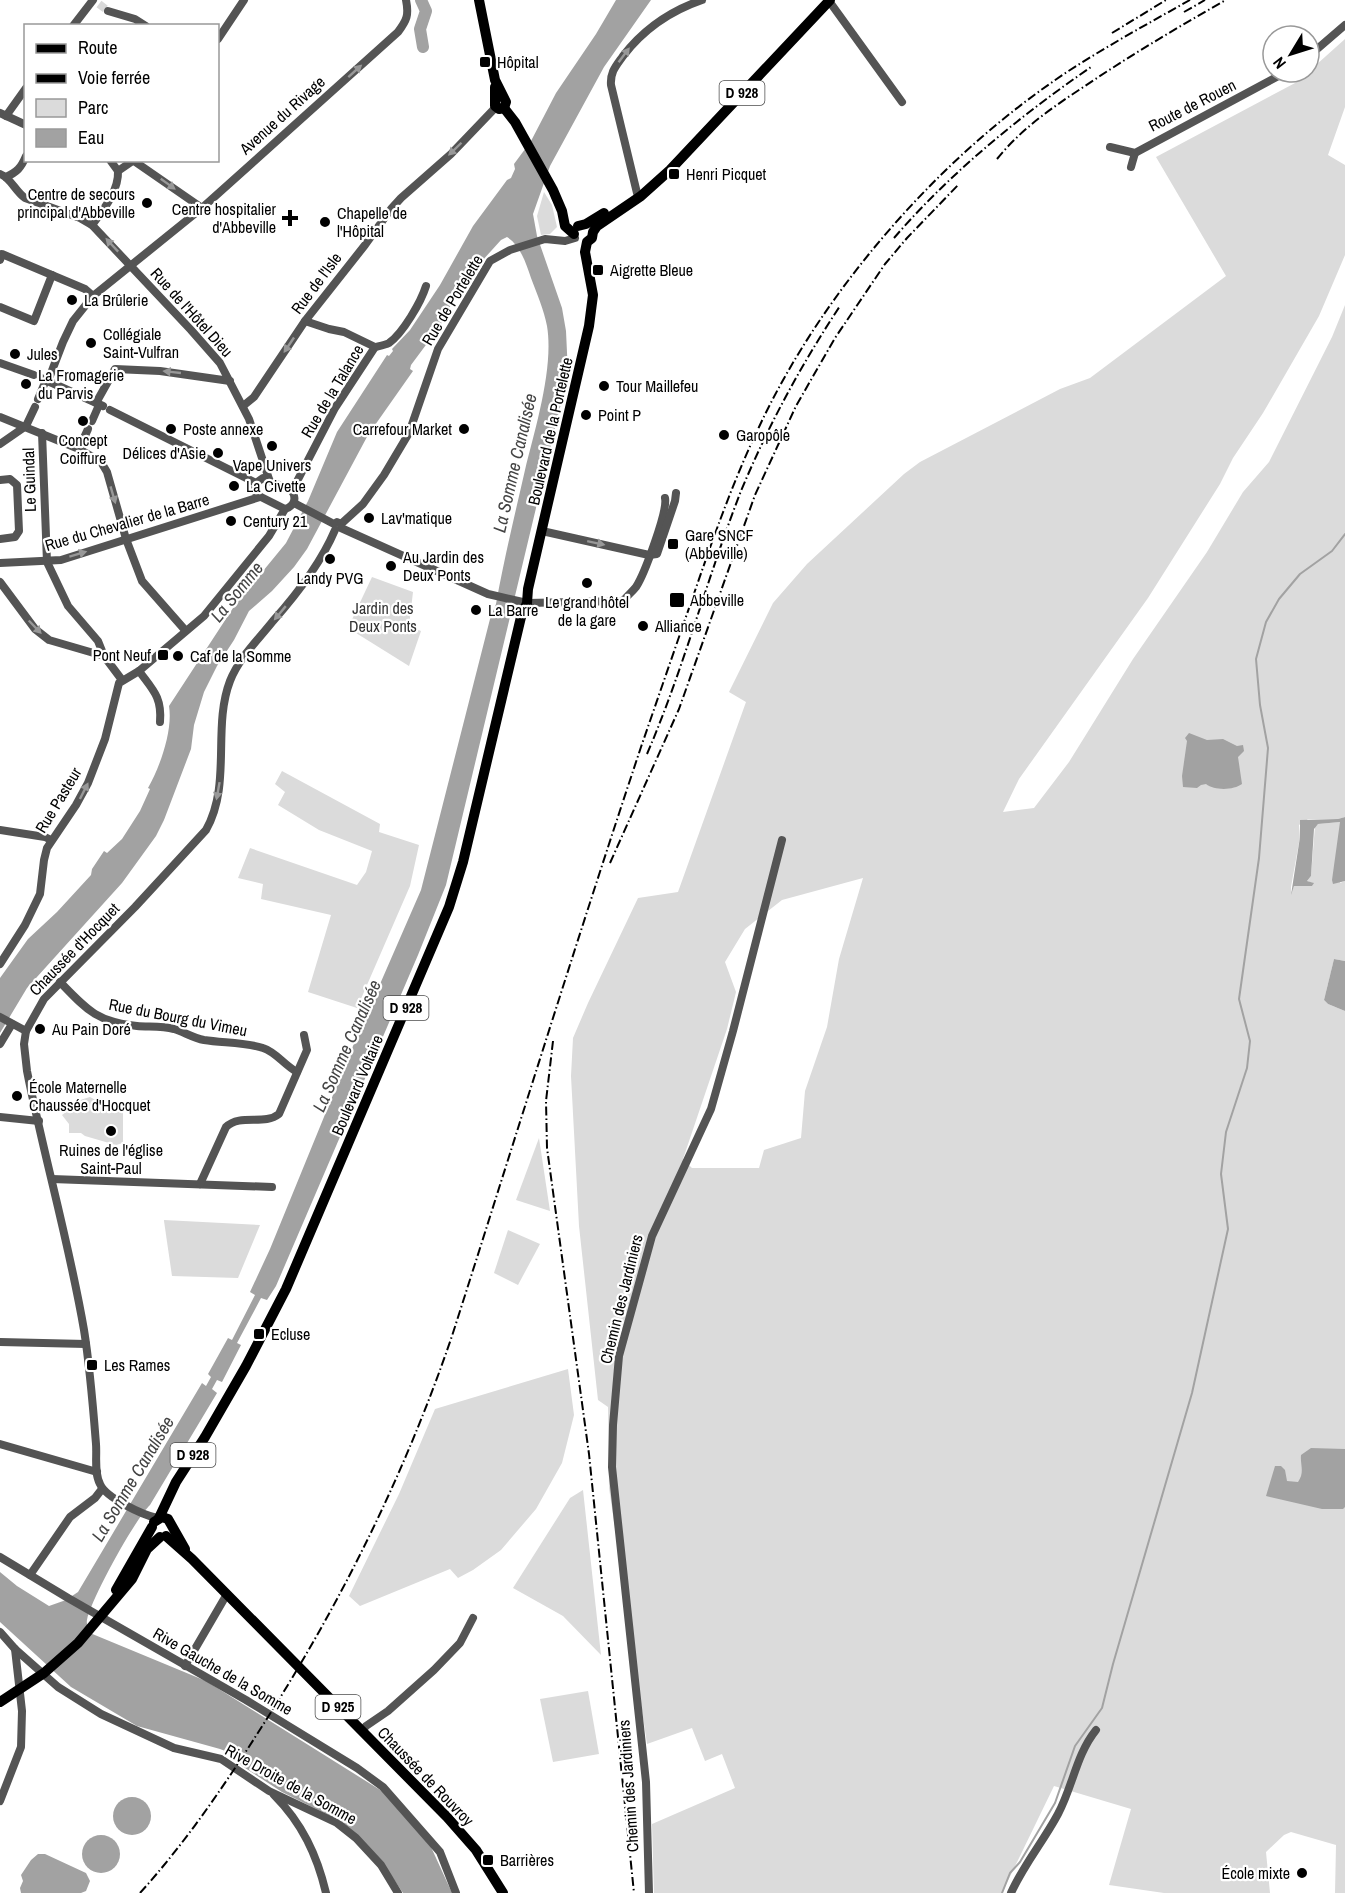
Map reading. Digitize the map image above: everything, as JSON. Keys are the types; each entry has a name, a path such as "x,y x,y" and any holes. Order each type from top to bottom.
{"main road":[{"path":"479,0 500,103 511,114 553,190 562,211 565,226 581,234"},
{"name":"D 928","path":"581,234 653,186 829,1"},
{"path":"562,211 581,234"},
{"name":"Boulevard de la Portelette","path":"522,602 528,589 590,326 593,295 581,234"},
{"name":"Boulevard Voltaire","path":"106,1608 206,1445 230,1394 286,1289 449,907 464,862 521,617 522,602"},
{"path":"160,1522 170,1533 163,1536"},
{"name":"Chaussée de Rouvroy","path":"192,1559 163,1536 155,1533 160,1522 192,1559 432,1801 468,1841 503,1893"},
{"name":"D 928","path":"0,1702 28,1686 63,1658 132,1579 151,1544 163,1536"}],"street":[{"path":"219,38 244,0"},
{"name":"Avenue du Rivage","path":"26,426 36,403 42,379 74,321 93,296 201,208 398,32 407,21 409,13 406,0"},
{"path":"639,195 610,85 613,69 643,33 687,5 702,0"},
{"path":"75,24 95,1"},
{"path":"829,1 902,102"},
{"path":"108,11 135,19 143,24"},
{"path":"1321,46 1345,25"},
{"name":"Route de Rouen","path":"1135,153 1264,84"},
{"path":"24,90 3,115 24,126"},
{"name":"Rue de l'Isle","path":"243,406 254,397 305,321 401,198 451,154 500,103"},
{"path":"1110,147 1135,153 1131,167"},
{"path":"24,161 17,172 3,175 19,194 92,225 118,182 118,171 111,162"},
{"path":"118,171 131,162"},
{"path":"137,162 201,208"},
{"name":"Rue de l'Hôtel Dieu","path":"92,225 220,363 243,406 269,478"},
{"name":"Rue de Portelette","path":"384,475 409,433 438,350 490,261 510,250 548,239 565,226"},
{"name":"Rue de Portelette","path":"548,239 565,241 581,234"},
{"path":"0,260 2,254 85,289 93,296"},
{"path":"0,308 34,321 52,275"},
{"name":"Rue de la Talance","path":"292,491 335,408 375,347 388,343 407,322 423,297 426,286"},
{"path":"305,321 344,332 375,347"},
{"path":"0,363 102,406 256,483"},
{"path":"79,449 102,406 109,378 115,369 160,371 230,381"},
{"path":"0,417 79,449 101,462 107,472 126,539 142,581 185,630"},
{"path":"1,440 26,426"},
{"name":"Le Guindal","path":"42,434 47,562"},
{"name":"Chaussée d'Hocquet","path":"102,1489 97,1472 86,1344 69,1254 27,1071 24,1044 26,1032 44,999 94,950 206,830 213,815 220,788 222,733 230,682 244,656 305,581 336,525 363,504 384,475"},
{"path":"285,509 260,497 255,490 256,483 263,478 269,478 292,491 298,505 336,525 488,594 522,602 623,601 636,586 653,555 675,501 676,492"},
{"path":"0,480 10,479 17,485 19,531 15,537 0,539"},
{"name":"Rue du Chevalier de la Barre","path":"0,563 61,560 260,497"},
{"path":"653,555 665,512 665,498"},
{"path":"47,562 68,606 98,641 104,656 122,680 139,671 204,616 232,578 269,536 285,509 298,505"},
{"path":"542,531 653,555"},
{"path":"0,582 35,629 49,640 104,656"},
{"path":"139,671 158,696 160,722"},
{"name":"Rue Pasteur","path":"0,964 25,925 40,894 44,860 51,840 85,790 111,720 116,689 122,680"},
{"path":"0,830 51,840"},
{"name":"Chemin des Jardiniers","path":"649,1893 646,1782 612,1467 612,1425 619,1356 652,1236 711,1109 782,840"},
{"name":"Rue du Bourg du Vimeu","path":"60,982 82,1005 104,1020 116,1024 175,1029 189,1037 261,1047 270,1051 285,1065 297,1072"},
{"path":"0,1017 26,1032"},
{"path":"0,1044 10,1023"},
{"path":"200,1184 226,1127 237,1120 276,1117 279,1114 307,1050 304,1035"},
{"path":"0,1117 39,1122"},
{"path":"52,1179 272,1187"},
{"path":"0,1342 86,1344"},
{"path":"0,1444 97,1472"},
{"path":"30,1575 70,1517 95,1498 102,1489 145,1516 160,1522"},
{"name":"Rive Gauche de la Somme","path":"0,1557 246,1700 357,1768 382,1786 441,1852 456,1893"},
{"path":"185,1666 227,1594"},
{"path":"363,1731 366,1726 388,1711 441,1664 460,1643 473,1618"},
{"name":"Rive Droite de la Somme","path":"0,1632 15,1649 58,1687 101,1714 174,1748 221,1760 269,1791 337,1823 356,1838 381,1865 398,1893"},
{"path":"0,1802 21,1747 22,1711 15,1649"},
{"path":"1011,1893 1023,1866 1058,1813 1070,1787 1081,1753 1096,1730"},
{"path":"269,1791 288,1809 309,1841 326,1893"}],"green space":[{"path":"1345,39 1345,107 1328,155 1345,165 1345,255 1319,316 1263,413 1233,458 1220,484 1148,598 1019,779 1003,812 1034,808 1069,762 1133,659 1207,552 1243,492 1269,462 1332,337 1345,305 1345,817 1308,819 1299,825 1300,837 1291,893 1294,886 1312,886 1313,883 1307,881 1311,876 1315,826 1340,822 1340,883 1345,881 1345,961 1334,959 1324,1000 1345,1011 1345,1893 1335,1893 1336,1845 1291,1832 1284,1835 1266,1852 1270,1893 1164,1893 1109,1885 1131,1809 1054,1786 1002,1893 654,1893 652,1824 735,1788 722,1754 705,1761 692,1728 647,1744 609,1488 608,1407 598,1400 579,1226 571,1076 573,1038 638,898 678,892 746,702 729,692 773,603 807,564 904,474 920,462 1060,389 1090,378 1226,276 1156,157 1293,84 1321,84 1321,60","holes":["863,878 839,959 827,1027 805,1091 801,1138 764,1150 759,1168 692,1168 683,1159 727,1029 736,992 725,962 745,929 782,900"]},
{"path":"544,192 552,205 557,227 550,234 541,235 537,216"},
{"name":"Jardin des Deux Ponts","path":"372,577 413,592 409,626 421,631 409,666 348,628"},
{"path":"282,771 380,824 379,832 419,845 410,886 357,1008 308,992 331,915 261,899 263,884 238,878 250,848 357,885 366,872 372,851 319,830 278,805 285,792 275,784"},
{"path":"90,1097 116,1111 123,1111 123,1143 116,1145 81,1133 69,1133 69,1124 62,1115 70,1109 66,1104"},
{"path":"539,1138 550,1211 516,1200"},
{"path":"164,1220 260,1225 238,1278 172,1276"},
{"path":"508,1230 540,1244 518,1285 494,1273"},
{"path":"568,1369 574,1415 562,1463 536,1509 501,1550 458,1578 450,1569 360,1606 349,1596 399,1494 435,1409"},
{"path":"583,1490 601,1655 563,1616 513,1588 570,1498"},
{"path":"588,1691 599,1754 553,1762 540,1699"}],"water":[{"path":"616,0 651,0 604,67 550,166 533,214 537,236 562,308 566,331 568,374 446,885 276,1286 267,1300 261,1298 237,1343 241,1345 222,1382 217,1380 212,1389 217,1393 150,1505 125,1542 96,1595 87,1622 90,1633 206,1681 385,1793 431,1847 452,1893 403,1893 381,1860 336,1819 282,1792 242,1766 233,1754 137,1726 71,1687 0,1622 0,1572 17,1586 49,1606 66,1600 78,1592 202,1383 206,1386 211,1377 208,1374 228,1338 232,1340 255,1295 250,1292 421,890 490,619 496,604 546,379 547,326 527,266 512,240 507,237 501,240 472,272 456,295 440,326 411,365 410,369 413,371 368,435 307,549 272,591 249,611 204,692 194,725 191,749 156,836 122,883 27,988 0,1033 0,978 28,939 91,875 92,869 104,851 107,853 122,839 140,811 164,748 169,726 169,706 235,605 286,543 308,501 337,432 387,355 389,356 392,349 410,330 440,285 473,226 507,180 511,178 515,169 514,164 531,141 556,93"},
{"path":"1189,733 1207,740 1223,739 1237,746 1243,745 1244,751 1238,757 1242,784 1224,789 1206,784 1197,788 1183,787 1182,776 1187,741 1185,738"},
{"path":"1345,817 1345,881 1333,884 1332,880 1340,822 1318,824 1314,829 1311,876 1307,881 1314,883 1312,886 1294,886 1291,895 1300,837 1300,820"},
{"path":"1334,959 1345,961 1345,1011 1324,1000"},
{"path":"1311,1448 1345,1449 1345,1507 1343,1509 1322,1509 1266,1496 1275,1466 1281,1466 1285,1470 1287,1481 1298,1482 1302,1472 1301,1455"},
{"path":"132,1797 145,1803 151,1816 145,1829 132,1835 119,1829 113,1816 119,1803"},
{"path":"101,1835 114,1841 120,1854 114,1867 101,1873 88,1867 82,1854 88,1841"},
{"path":"38,1854 45,1854 86,1873 90,1881 86,1891 81,1893 21,1893 20,1888 23,1881 21,1875"}],"waterway":[{"path":"421,0 426,11 420,29 423,47"},
{"path":"1002,1893 1010,1873 1020,1862 1055,1803 1075,1746 1102,1708 1192,1393 1228,1229 1221,1174 1226,1132 1247,1068 1250,1041 1239,999 1259,858 1268,748 1260,705 1256,659 1266,622 1279,599 1300,574 1332,551 1345,534"}],"tunnel":[{"path":"99,4 108,11"}],"railway":[{"path":"1112,33 1166,0"},
{"path":"140,1893 204,1813 290,1682 344,1586 392,1488 434,1387 452,1336 617,820 705,562 742,465 782,381 823,316 869,254 913,203 961,156 1039,91 1113,44 1190,0"},
{"path":"1184,12 1205,0"},
{"path":"997,159 1027,128 1061,102 1137,52 1226,0"},
{"path":"894,238 938,191 987,146 1091,67"},
{"path":"610,863 679,709 755,495 796,406 835,338 885,264 959,184"},
{"path":"647,754 673,689 729,524 751,467 786,396 840,306"},
{"path":"553,1041 546,1101 547,1148 589,1454 634,1893"}],"place":[{"name":"Hôpital","path":"485,62"},
{"name":"Henri Picquet","path":"674,174"},
{"name":"Centre de secours principal d'Abbeville","path":"147,203"},
{"name":"Centre hospitalier d'Abbeville","path":"290,218"},
{"name":"Chapelle de l'Hôpital","path":"325,222"},
{"name":"Aigrette Bleue","path":"598,270"},
{"name":"La Brûlerie","path":"72,300"},
{"name":"Collégiale Saint-Vulfran","path":"91,343"},
{"name":"Jules","path":"15,354"},
{"name":"La Fromagerie du Parvis","path":"26,384"},
{"name":"Tour Maillefeu","path":"604,386"},
{"name":"Point P","path":"586,415"},
{"name":"Concept Coiffure","path":"83,421"},
{"name":"Poste annexe","path":"171,429"},
{"name":"Carrefour Market","path":"464,429"},
{"name":"Garopôle","path":"724,435"},
{"name":"Vape Univers","path":"272,446"},
{"name":"Délices d'Asie","path":"218,453"},
{"name":"La Civette","path":"234,486"},
{"name":"Lav'matique","path":"369,518"},
{"name":"Century 21","path":"231,521"},
{"name":"Gare SNCF (Abbeville)","path":"673,544"},
{"name":"Landy PVG","path":"330,559"},
{"name":"Au Jardin des Deux Ponts","path":"391,566"},
{"name":"Le grand hôtel de la gare","path":"587,583"},
{"name":"Abbeville","path":"677,600"},
{"name":"La Barre","path":"476,610"},
{"name":"Alliance","path":"643,626"},
{"name":"Pont Neuf","path":"163,655"},
{"name":"Caf de la Somme","path":"178,656"},
{"name":"Au Pain Doré","path":"40,1029"},
{"name":"École Maternelle Chaussée d'Hocquet","path":"17,1096"},
{"name":"Ruines de l'église Saint-Paul","path":"111,1131"},
{"name":"Ecluse","path":"259,1334"},
{"name":"Les Rames","path":"92,1365"},
{"name":"Barrières","path":"488,1860"},
{"name":"École mixte","path":"1302,1873"}],"water label":[{"name":"La Somme Canalisée","path":"515,463"},
{"name":"La Somme","path":"237,592"},
{"name":"La Somme Canalisée","path":"347,1046"},
{"name":"La Somme Canalisée","path":"133,1479"}]}
